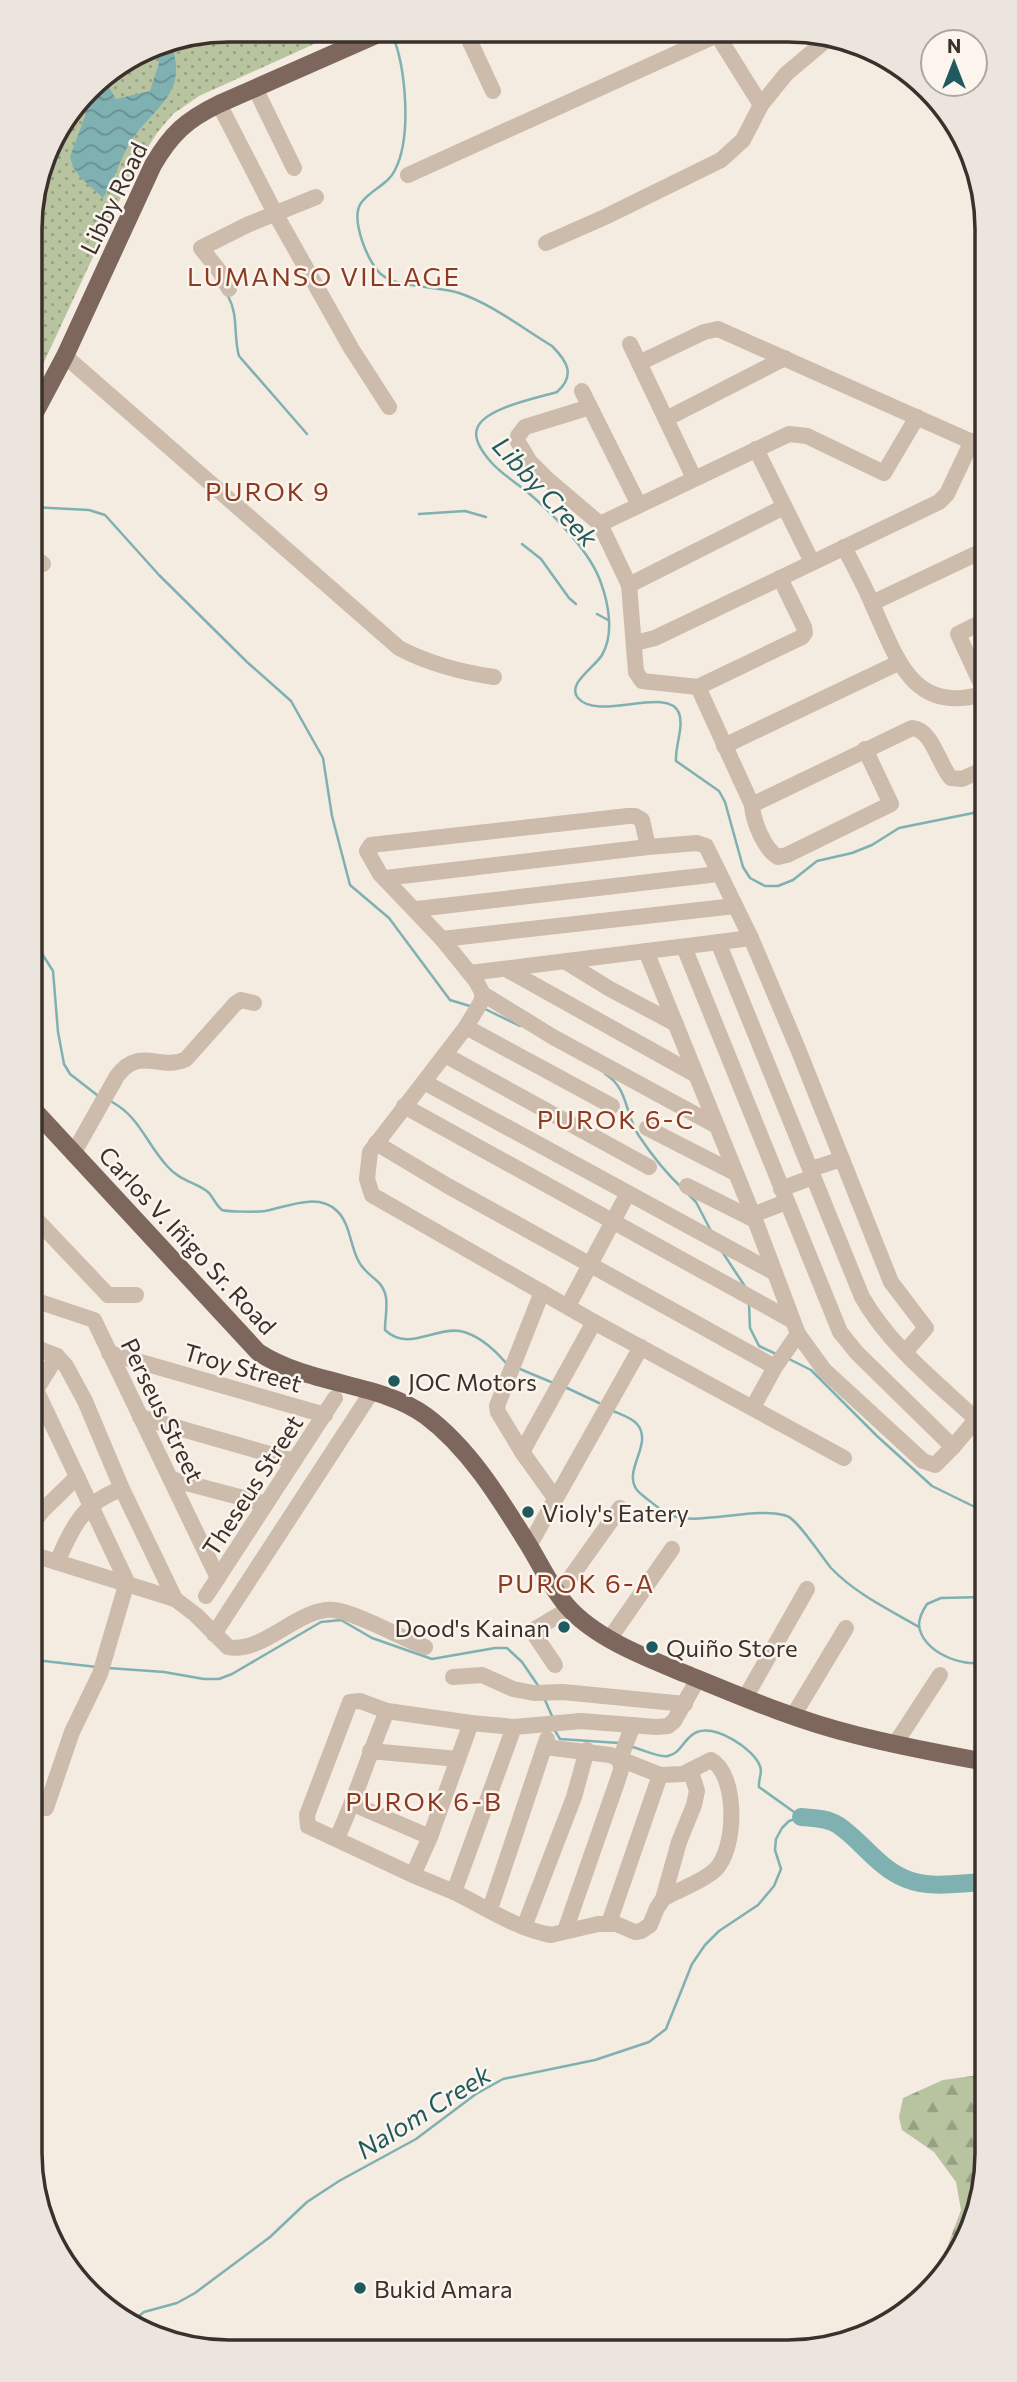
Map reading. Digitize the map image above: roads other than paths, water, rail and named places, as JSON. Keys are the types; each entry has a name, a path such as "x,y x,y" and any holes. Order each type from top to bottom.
{"main road":[{"name":"Libby Road","path":"42,399 65,356 153,165 164,146 180,128 219,104 361,42"},
{"name":"Carlos V. Iñigo Sr. Road","path":"42,1126 73,1154 258,1352 296,1372 413,1408 449,1436 485,1480 564,1602 582,1620 639,1654 793,1716 854,1735 975,1760"}],"street":[{"path":"470,42 493,91"},
{"path":"408,175 699,42"},
{"path":"722,42 761,105"},
{"path":"546,243 721,160 743,140 761,105 786,74 820,45"},
{"path":"256,88 294,168"},
{"path":"219,104 275,213 351,348 389,407"},
{"path":"229,289 220,272 201,248 316,197"},
{"path":"639,363 714,329 722,330 975,442"},
{"path":"630,344 694,478"},
{"path":"65,356 399,648 427,662 494,677"},
{"path":"666,419 785,358"},
{"path":"582,391 639,505"},
{"path":"590,407 525,427 518,442 530,462 600,524 629,585 636,672 642,681 698,687 804,635 804,627 780,578"},
{"path":"600,524 783,436 802,434 884,473 918,417"},
{"path":"635,643 655,638 939,502 947,494 975,446"},
{"path":"756,449 812,562"},
{"path":"629,585 784,507"},
{"path":"844,547 898,663 914,682 937,696 975,695"},
{"path":"872,603 975,554"},
{"path":"975,626 958,634 975,670"},
{"path":"724,746 898,663"},
{"path":"698,687 752,805 756,823 772,853 778,857 891,804 865,749"},
{"path":"752,805 903,730 916,728 926,734 951,778 961,779 975,773"},
{"path":"648,848 642,820 635,816 371,845 367,849 368,856 385,878 417,909 470,973 476,1009 445,1055 376,1143 367,1164 368,1187 372,1195 594,1322 845,1458"},
{"path":"385,878 648,848 702,843 709,848 718,874 751,938 891,1282 926,1328 905,1352"},
{"path":"417,909 718,874"},
{"path":"442,939 735,906"},
{"path":"470,973 751,938"},
{"path":"718,942 862,1297 876,1320 905,1352 975,1410"},
{"path":"684,947 833,1317 846,1342 953,1447"},
{"path":"646,951 795,1327 824,1370 923,1461 935,1465 975,1422"},
{"path":"566,962 676,1024"},
{"path":"506,969 696,1075"},
{"path":"73,1154 126,1065 143,1059 178,1063 186,1059 235,1004 241,1000 254,1003"},
{"path":"476,1009 612,1106"},
{"path":"476,1009 553,1037 715,1125"},
{"path":"445,1055 649,1167"},
{"path":"424,1082 775,1273"},
{"path":"404,1106 747,1297 795,1327"},
{"path":"647,1128 735,1173"},
{"path":"376,1143 590,1265 780,1360"},
{"path":"754,1218 812,1173 842,1159"},
{"path":"687,1186 754,1218"},
{"path":"568,1306 628,1193"},
{"path":"42,1225 108,1295 136,1295"},
{"path":"542,1292 497,1406 500,1418 555,1498"},
{"path":"94,1320 108,1295"},
{"name":"Perseus Street","path":"42,1303 94,1320 218,1578"},
{"path":"522,1452 594,1322"},
{"path":"753,1407 795,1327"},
{"path":"529,1546 641,1347"},
{"path":"42,1350 57,1356 66,1366 85,1401 122,1489 175,1599"},
{"name":"Troy Street","path":"109,1353 325,1415"},
{"path":"42,1380 57,1356"},
{"path":"214,1634 371,1393"},
{"name":"Theseus Street","path":"206,1596 335,1398"},
{"path":"42,1405 127,1582 100,1674 72,1732 46,1808"},
{"path":"141,1417 294,1461"},
{"path":"42,1513 65,1486 77,1477"},
{"path":"171,1479 266,1504"},
{"path":"57,1562 75,1525 90,1505 122,1489"},
{"path":"555,1665 532,1631 564,1602 620,1508"},
{"path":"610,1638 672,1549"},
{"path":"42,1557 175,1599 196,1615 228,1647 244,1648 320,1611 334,1610 425,1647"},
{"path":"745,1698 807,1590"},
{"path":"793,1716 846,1628"},
{"path":"453,1677 482,1675 513,1689 534,1693 563,1692 685,1704"},
{"path":"895,1744 940,1675"},
{"path":"691,1772 696,1791 694,1805 679,1842 663,1899 656,1908 650,1925 641,1931 609,1923 551,1935 524,1927 308,1826 306,1818 350,1702 387,1712 514,1727 581,1721 633,1727 668,1726 685,1704 698,1679"},
{"path":"337,1839 387,1712"},
{"path":"413,1875 430,1837 471,1723"},
{"path":"490,1909 545,1747 550,1724"},
{"path":"454,1892 514,1727"},
{"path":"565,1931 621,1770 621,1756 633,1727"},
{"path":"545,1747 621,1756 660,1775 691,1772 711,1760 718,1765 732,1804 733,1822 728,1846 716,1869 663,1899"},
{"path":"524,1927 573,1797 587,1750"},
{"path":"370,1751 458,1759"},
{"path":"609,1923 660,1775"},
{"path":"353,1804 430,1837"}],"water":[{"path":"173,51 176,75 173,87 129,144 103,198 81,178 70,157 86,109 108,86 116,99 150,91 158,59 156,57"}],"waterway":[{"name":"Libby Creek","path":"395,42 404,83 404,139 392,175 361,203 358,210 362,241 371,261 382,275 408,285 459,293 483,303 552,346 565,363 568,374 557,392 489,415 481,422 476,433 480,447 491,462 527,492 572,536 601,583 608,610 608,638 602,655 578,681 575,693 578,698 601,707 647,702 672,705 680,718 676,761 719,791 725,802 743,867 750,878 765,886 778,886 793,880 817,861 872,845 899,828 975,813"},
{"path":"228,296 234,311 239,356 307,434"},
{"path":"42,508 89,510 105,515 159,575 247,662 291,701 323,758 332,816 350,885 389,918 450,1000 473,1007"},
{"path":"419,514 465,511 486,517"},
{"path":"522,544 541,559 576,604"},
{"path":"597,614 608,620"},
{"path":"42,954 53,971 58,1032 64,1064 70,1074 97,1095"},
{"path":"485,1009 520,1026"},
{"path":"605,1074 623,1094 639,1136 682,1188"},
{"path":"112,1102 130,1115 173,1172 209,1193 222,1210 265,1211 302,1202 321,1202 337,1211 345,1222 360,1263 384,1291 385,1330 394,1336 412,1339 441,1332 460,1331 486,1343 506,1363"},
{"path":"689,1195 696,1202 711,1231"},
{"path":"723,1253 746,1288"},
{"path":"749,1304 750,1328 759,1346 776,1354"},
{"path":"787,1358 811,1370 932,1486 975,1507"},
{"path":"520,1369 551,1382"},
{"path":"567,1388 599,1403"},
{"path":"613,1411 637,1424 642,1440 633,1482 639,1492 663,1511 691,1519 758,1513 787,1516 797,1524 831,1568 851,1586 919,1627"},
{"path":"975,1597 941,1598 927,1604 920,1616 919,1625 927,1643 935,1650 955,1660 975,1663"},
{"path":"108,1668 219,1679 321,1622 341,1620 372,1638 432,1659 507,1648 522,1662 539,1687"},
{"path":"42,1661 97,1667"},
{"path":"545,1700 552,1716"},
{"path":"554,1729 560,1739 619,1743"},
{"path":"632,1747 655,1755 668,1756 677,1752 689,1737 697,1732 723,1735 742,1745 756,1759 761,1769 759,1787 801,1817"},
{"name":"Nalom Creek","path":"138,2317 144,2312 177,2303 195,2293 270,2237 307,2202 339,2181 416,2139 476,2094 503,2079 595,2060 649,2042 666,2029 692,1964 705,1945 719,1931 758,1905 774,1886 781,1869 775,1850 776,1839 789,1821 801,1817"},
{"path":"801,1817 825,1820 838,1825 878,1861 906,1879 935,1885 975,1883"}],"place":[{"name":"JOC Motors","path":"394,1381"},
{"name":"Violy's Eatery","path":"528,1512"},
{"name":"Dood's Kainan","path":"564,1627"},
{"name":"Quiño Store","path":"652,1647"},
{"name":"Bukid Amara","path":"360,2288"}],"district":[{"name":"LUMANSO VILLAGE","path":"324,275"},
{"name":"PUROK 9","path":"268,490"},
{"name":"PUROK 6-C","path":"616,1118"},
{"name":"PUROK 6-A","path":"576,1582"},
{"name":"PUROK 6-B","path":"424,1800"}]}
